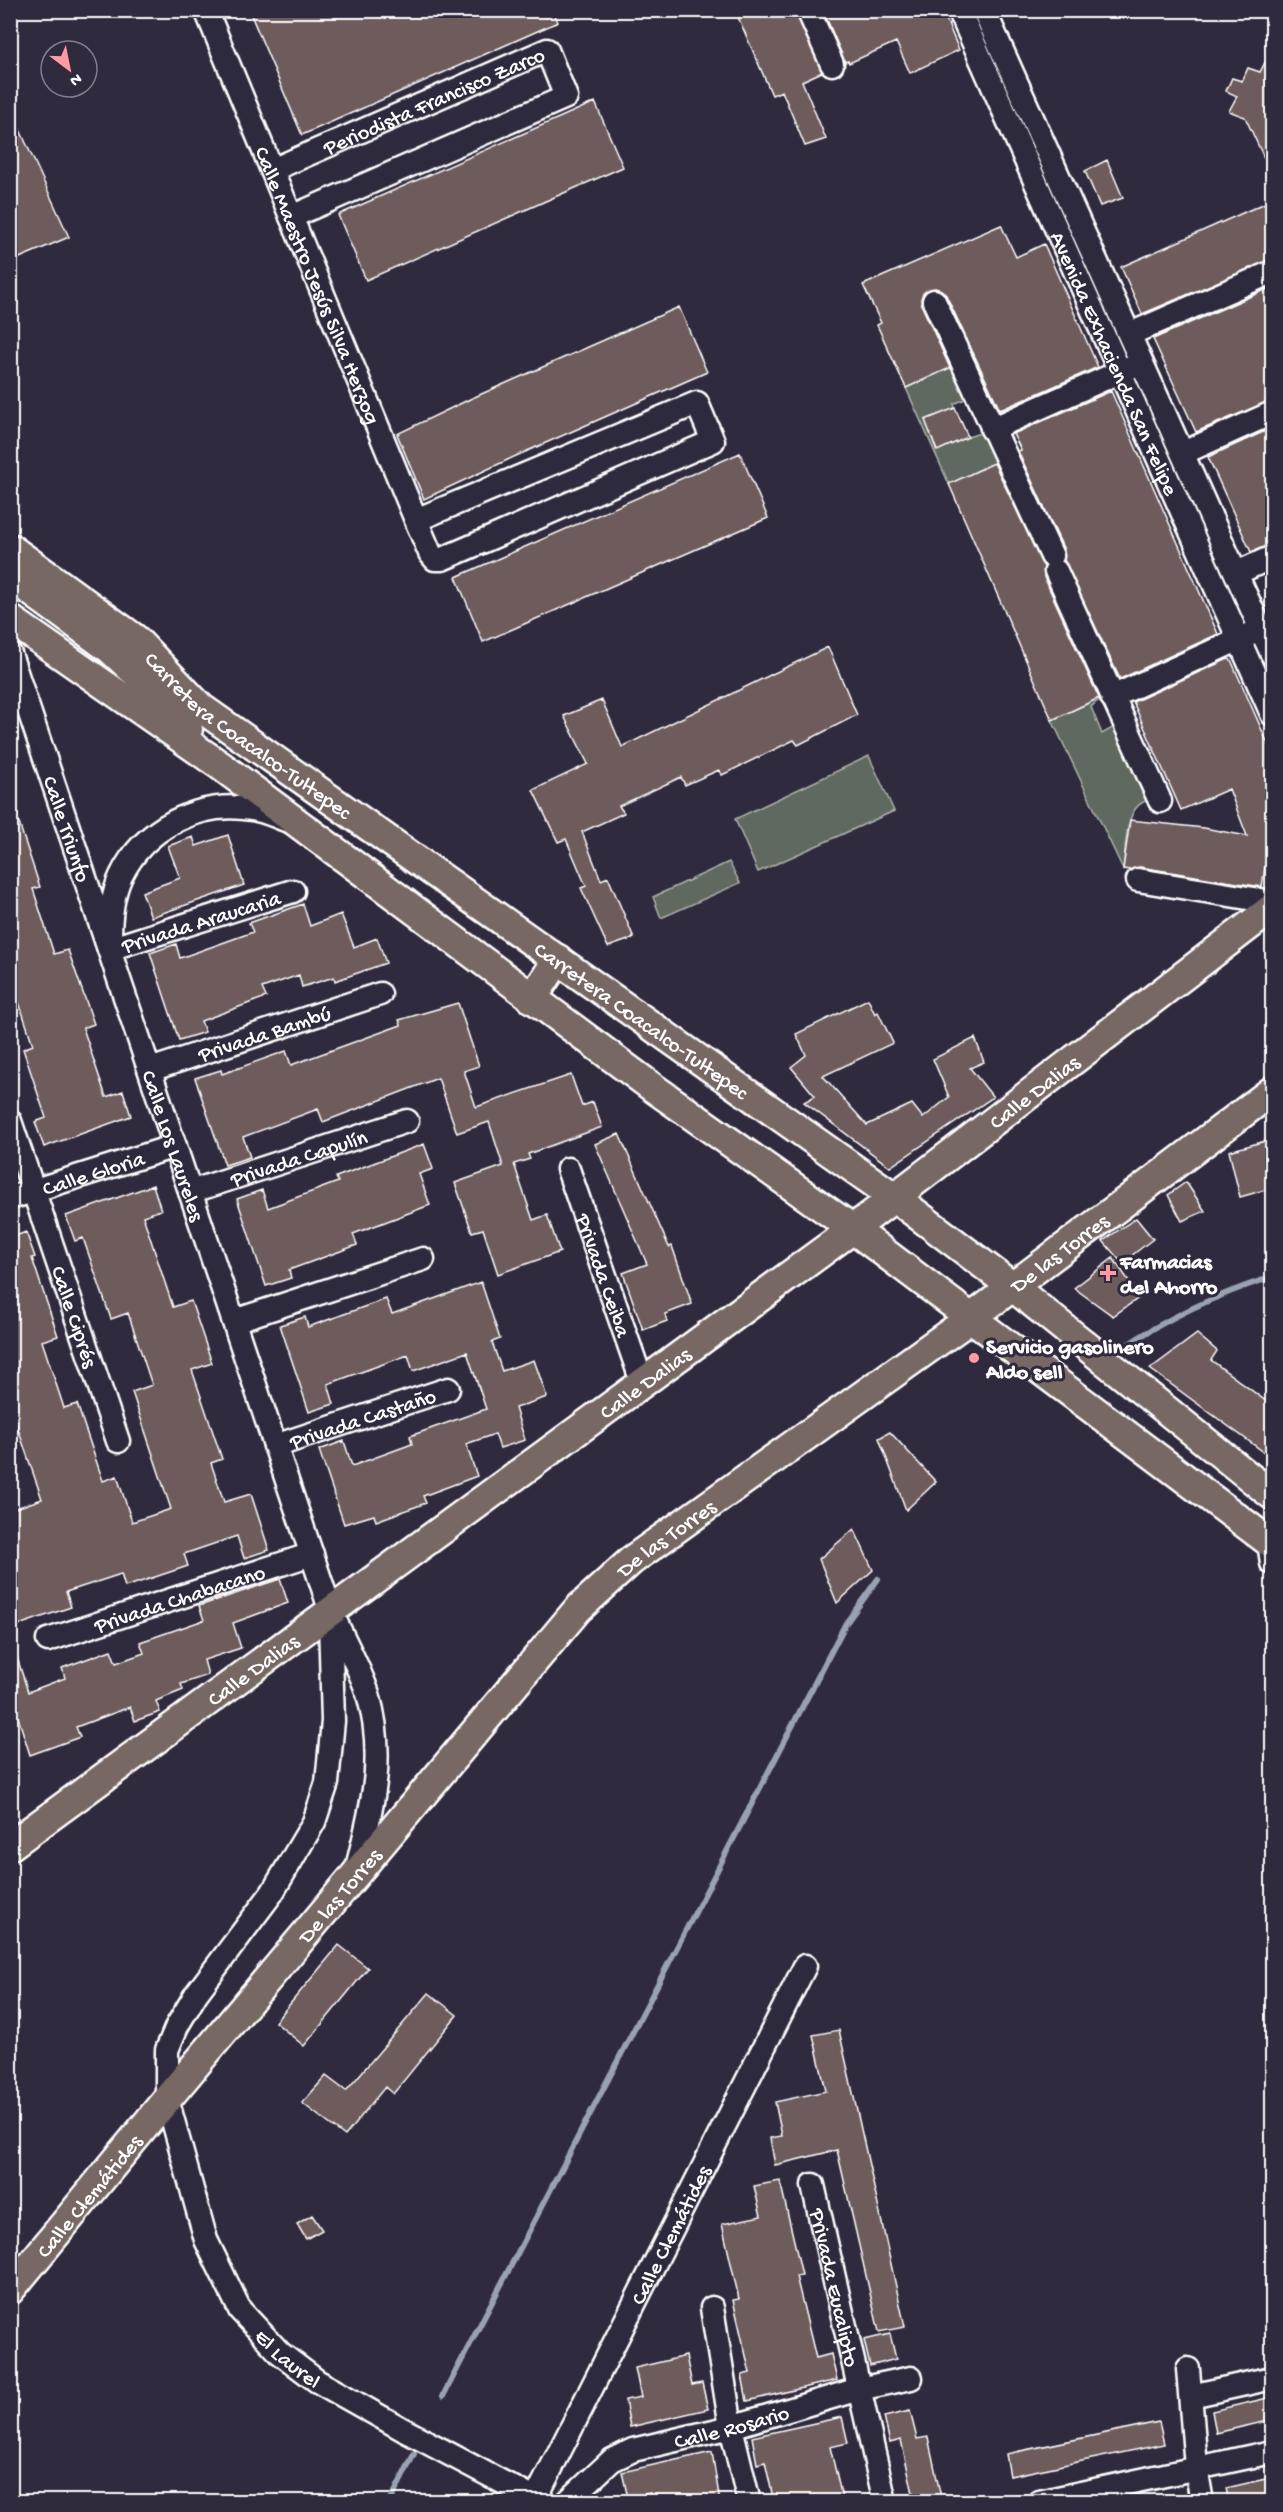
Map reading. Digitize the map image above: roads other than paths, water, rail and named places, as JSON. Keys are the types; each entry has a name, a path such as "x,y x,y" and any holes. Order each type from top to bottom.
{"main road":[{"name":"Carretera Coacalco-Tultepec","path":"10,548 134,638 201,708 894,1197 1013,1287 1272,1495"},
{"path":"10,576 110,649 150,686 221,766"},
{"name":"Carretera Coacalco-Tultepec","path":"10,619 221,766 532,999 853,1228 1272,1546"},
{"name":"Calle Dalias","path":"10,1846 330,1609 853,1228 1272,908"},
{"path":"532,999 558,959"},
{"name":"De las Torres","path":"167,2099 578,1609 632,1560 971,1318 1272,1091"},
{"name":"Calle Clemátides","path":"10,2290 167,2099"}],"street":[{"name":"Calle Maestro Jesús Silva Herzog","path":"206,10 416,520 430,553 435,559 442,559 471,547 713,441 697,402 416,520"},
{"path":"808,10 832,64"},
{"name":"Avenida Exhacienda San Felipe","path":"959,10 1272,714"},
{"name":"Avenida Exhacienda San Felipe","path":"984,10 1272,654"},
{"name":"Periodista Francisco Zarco","path":"272,170 547,50 566,97 291,217"},
{"path":"1130,334 1272,272"},
{"path":"934,301 1160,801"},
{"path":"992,429 1142,362"},
{"path":"1183,453 1272,413"},
{"path":"1237,573 1272,557"},
{"path":"1112,697 1262,629"},
{"name":"Calle Triunfo","path":"10,654 109,949"},
{"name":"Calle Triunfo","path":"10,686 29,710"},
{"name":"Calle Los Laureles","path":"300,825 251,808 212,808 174,820 143,844 121,876 111,914 109,949 330,1609"},
{"path":"1138,880 1272,902"},
{"name":"Privada Araucaria","path":"109,949 292,891"},
{"name":"Privada Bambú","path":"150,1070 380,994"},
{"name":"Calle Ciprés","path":"10,1121 118,1441"},
{"name":"Privada Capulín","path":"190,1192 407,1121"},
{"name":"Calle Gloria","path":"10,1198 175,1146"},
{"name":"Privada Ceiba","path":"568,1169 642,1382"},
{"path":"234,1321 423,1259"},
{"name":"Privada Castaño","path":"275,1446 448,1389"},
{"name":"Privada Chabacano","path":"48,1641 312,1554"},
{"path":"330,1609 367,1693 377,1741 376,1784 356,1874"},
{"name":"El Laurel","path":"330,1609 333,1721 327,1783 314,1822 272,1893 196,1994 177,2026 167,2050 167,2099 206,2240 240,2310 280,2354 317,2381 537,2501"},
{"name":"Calle Clemátides","path":"537,2501 805,1966"},
{"name":"Privada Eucalipto","path":"813,2185 885,2502"},
{"path":"712,2308 731,2427 749,2502"},
{"path":"1188,2369 1196,2467 1202,2502"},
{"name":"Calle Rosario","path":"567,2502 612,2460 633,2450 731,2427 859,2389 911,2378"},
{"path":"1191,2396 1272,2378"},
{"path":"1038,2502 1272,2452"}],"waterway":[{"path":"1121,1349 1194,1307 1272,1277"},
{"path":"443,2396 846,1623 878,1579"},
{"path":"390,2502 414,2454"}],"place":[{"name":"Farmacias del Ahorro","path":"1108,1273"},
{"name":"Servicio gasolinero Aldo sell","path":"974,1358"}]}
